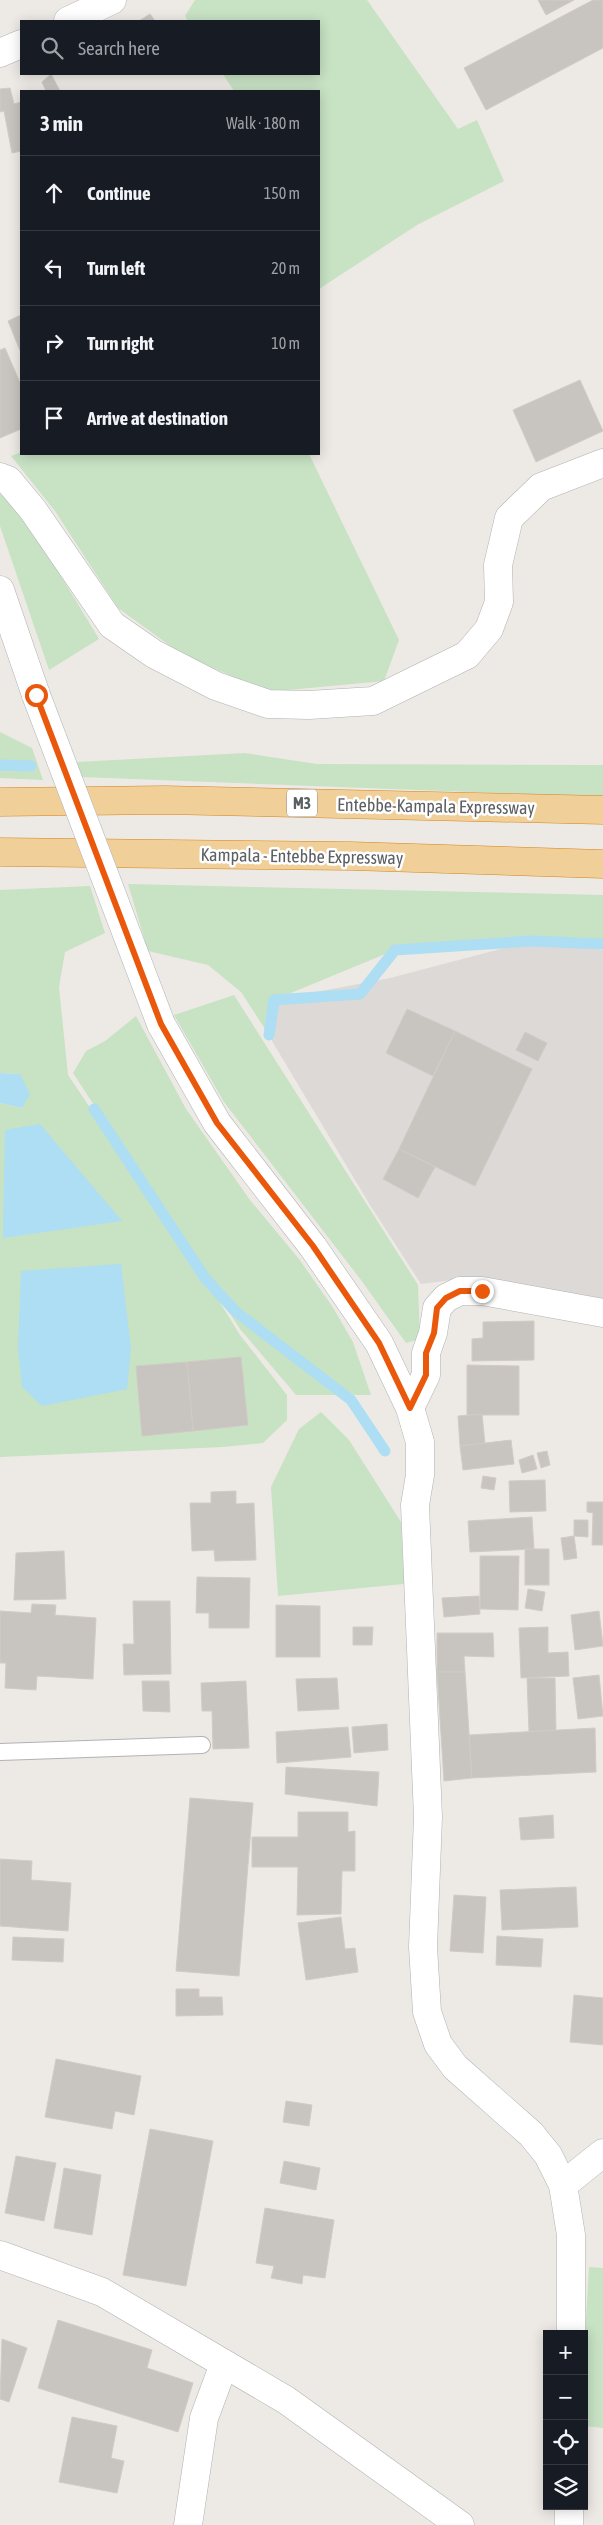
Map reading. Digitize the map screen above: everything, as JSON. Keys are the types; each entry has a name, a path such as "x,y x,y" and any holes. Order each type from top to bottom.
{"highway":[{"name":"Entebbe-Kampala Expressway","path":"0,802 165,800 603,810"},
{"name":"Kampala - Entebbe Expressway","path":"0,852 341,856 603,864"}],"street":[{"path":"70,20 112,0"},
{"path":"0,53 20,44"},
{"path":"0,477 8,480 33,510 112,625 154,654 216,686 268,704 309,705 373,701 467,655 490,629 499,602 498,566 509,518 541,487 603,463"},
{"path":"0,590 36,695 161,1024 217,1123 313,1246 379,1343 410,1408 420,1442 420,1475 415,1505 428,1817 423,1947 427,2012 438,2044 455,2068 531,2134 548,2155 562,2185 571,2235 571,2330"},
{"path":"410,1408 426,1375 426,1353 434,1333 437,1308 446,1298 460,1291 482,1291 603,1313"},
{"path":"562,2185 603,2152"},
{"path":"0,2255 102,2292 286,2400 460,2525"},
{"path":"188,2525 204,2418 224,2364"},
{"path":"568,2525 569,2510"}],"lane":[{"path":"0,1752 202,1745"}],"shaded area":[{"path":"531,941 603,950 603,1303 475,1277 421,1284 370,1205 272,1041 274,1000 390,978"}],"green space":[{"path":"195,0 367,0 458,129 477,120 504,181 417,225 320,288 320,90 233,90 224,75 320,75 320,20 187,20 185,16"},
{"path":"20,452 20,455 309,455 399,640 384,681 267,692 180,653 118,608 55,511 11,456"},
{"path":"0,494 21,510 99,639 49,670 0,526"},
{"path":"0,732 32,748 43,780 0,778"},
{"path":"245,753 317,764 603,765 603,797 81,777 77,762"},
{"path":"128,884 603,895 603,944 531,941 395,950 274,1000 269,1035 241,992 208,965 148,951"},
{"path":"90,886 105,933 65,952 59,987 68,1075 195,1262 240,1335 287,1395 287,1420 263,1443 223,1447 0,1457 0,1103 22,1108 20,1074 0,1073 0,890"},
{"path":"234,995 418,1285 420,1339 406,1343 361,1280 224,1102 174,1015"},
{"path":"136,1016 186,1109 250,1200 299,1259 332,1306 353,1342 371,1395 296,1395 240,1329 73,1073 86,1051 105,1041"},
{"path":"321,1412 349,1440 401,1522 404,1584 278,1596 271,1487 299,1429"},
{"path":"589,2267 603,2268 603,2428 588,2426 588,2330 585,2330"}],"water":[{"path":"0,1073 20,1074 30,1094 22,1108 0,1103"},
{"path":"40,1124 122,1221 3,1238 5,1130"},
{"path":"121,1264 131,1348 127,1389 42,1406 22,1387 18,1348 21,1271"}],"building":[{"path":"538,0 574,0 546,15"},
{"path":"593,0 603,0 603,48 486,110 464,68"},
{"path":"150,14 154,20 141,20"},
{"path":"52,75 59,90 46,90 42,82"},
{"path":"10,88 14,104 20,102 20,151 12,153 4,111 0,112 0,89"},
{"path":"20,315 20,351 8,321"},
{"path":"5,348 20,383 20,429 0,438 0,350"},
{"path":"580,380 603,431 536,462 513,410"},
{"path":"407,1009 455,1031 433,1076 386,1053"},
{"path":"455,1031 532,1069 475,1186 399,1149"},
{"path":"525,1032 547,1043 538,1061 516,1050"},
{"path":"399,1149 435,1167 418,1198 383,1179"},
{"path":"534,1321 534,1360 472,1361 472,1339 483,1338 483,1322"},
{"path":"241,1357 248,1425 193,1431 187,1362"},
{"path":"187,1362 193,1431 142,1436 136,1366"},
{"path":"467,1365 519,1366 519,1415 467,1415"},
{"path":"482,1414 485,1444 460,1446 458,1416"},
{"path":"511,1440 514,1464 463,1470 460,1446"},
{"path":"547,1451 550,1465 541,1468 537,1453"},
{"path":"533,1455 537,1469 522,1473 519,1460"},
{"path":"483,1476 496,1478 494,1490 481,1488"},
{"path":"545,1480 546,1511 510,1512 509,1481"},
{"path":"236,1491 236,1504 254,1503 256,1560 215,1561 214,1550 192,1551 190,1503 211,1503 211,1492"},
{"path":"587,1502 603,1502 603,1545 592,1545 593,1513 587,1512"},
{"path":"532,1517 534,1549 470,1552 468,1521"},
{"path":"574,1520 588,1520 588,1537 574,1536"},
{"path":"574,1536 577,1558 564,1560 561,1538"},
{"path":"525,1549 549,1549 549,1585 525,1585"},
{"path":"64,1551 66,1599 14,1600 16,1553"},
{"path":"480,1556 519,1556 518,1610 480,1609"},
{"path":"197,1577 250,1578 249,1628 209,1628 209,1613 196,1613"},
{"path":"528,1589 545,1592 542,1611 525,1608"},
{"path":"479,1596 480,1614 444,1617 442,1598"},
{"path":"133,1601 170,1601 171,1674 124,1675 123,1644 134,1644"},
{"path":"32,1604 56,1605 55,1615 96,1618 93,1679 37,1676 36,1690 5,1688 6,1663 0,1663 0,1611 31,1613"},
{"path":"276,1605 320,1606 320,1657 276,1657"},
{"path":"599,1611 603,1646 575,1650 571,1615"},
{"path":"353,1627 373,1627 372,1645 353,1645"},
{"path":"548,1627 548,1653 568,1652 569,1676 521,1678 519,1628"},
{"path":"437,1633 493,1633 494,1657 464,1656 465,1672 437,1672"},
{"path":"437,1672 465,1672 472,1778 444,1781"},
{"path":"599,1675 603,1716 578,1719 573,1678"},
{"path":"337,1678 339,1709 298,1711 296,1679"},
{"path":"527,1678 555,1678 556,1731 529,1732"},
{"path":"142,1681 169,1681 170,1712 143,1711"},
{"path":"246,1681 249,1748 213,1749 212,1711 202,1711 201,1683"},
{"path":"387,1724 388,1750 354,1753 352,1727"},
{"path":"348,1727 351,1757 277,1763 276,1732"},
{"path":"595,1728 596,1772 472,1778 469,1735"},
{"path":"286,1767 379,1772 377,1806 285,1794"},
{"path":"190,1798 253,1803 239,1976 176,1971"},
{"path":"298,1812 348,1812 348,1832 355,1831 355,1871 342,1871 341,1914 297,1915 298,1867 252,1867 252,1837 298,1837"},
{"path":"553,1815 554,1838 521,1840 519,1818"},
{"path":"0,1859 32,1861 31,1880 71,1883 68,1931 0,1926"},
{"path":"576,1887 578,1927 502,1930 500,1890"},
{"path":"454,1895 486,1897 483,1953 450,1951"},
{"path":"341,1917 345,1949 355,1948 358,1972 306,1980 298,1923"},
{"path":"497,1936 543,1939 541,1967 496,1965"},
{"path":"13,1937 64,1939 63,1962 12,1960"},
{"path":"176,1989 199,1989 199,1997 222,1997 223,2015 176,2016"},
{"path":"574,1995 603,1998 603,2045 570,2042"},
{"path":"56,2059 141,2076 134,2115 115,2111 112,2129 45,2117"},
{"path":"286,2101 312,2105 309,2126 283,2122"},
{"path":"150,2129 213,2141 186,2286 123,2275"},
{"path":"16,2156 56,2163 44,2221 5,2213"},
{"path":"284,2161 320,2168 316,2190 280,2183"},
{"path":"64,2168 101,2175 92,2235 54,2228"},
{"path":"265,2208 334,2220 325,2278 303,2275 302,2284 271,2278 274,2266 256,2263"},
{"path":"58,2320 152,2350 147,2368 193,2383 178,2432 38,2388"},
{"path":"2,2339 27,2348 9,2402 0,2399"},
{"path":"72,2417 117,2426 111,2458 124,2461 117,2493 59,2482"}],"waterway":[{"path":"0,765 31,766"},
{"path":"269,1035 274,1000 360,994 395,950 531,941 603,944"},
{"path":"94,1109 205,1278 235,1311 351,1400 385,1451"}],"route":[{"path":"36,695 161,1024 217,1123 313,1246 379,1343 410,1408 426,1375 426,1353 434,1333 437,1308 446,1298 460,1291 482,1291"}]}
